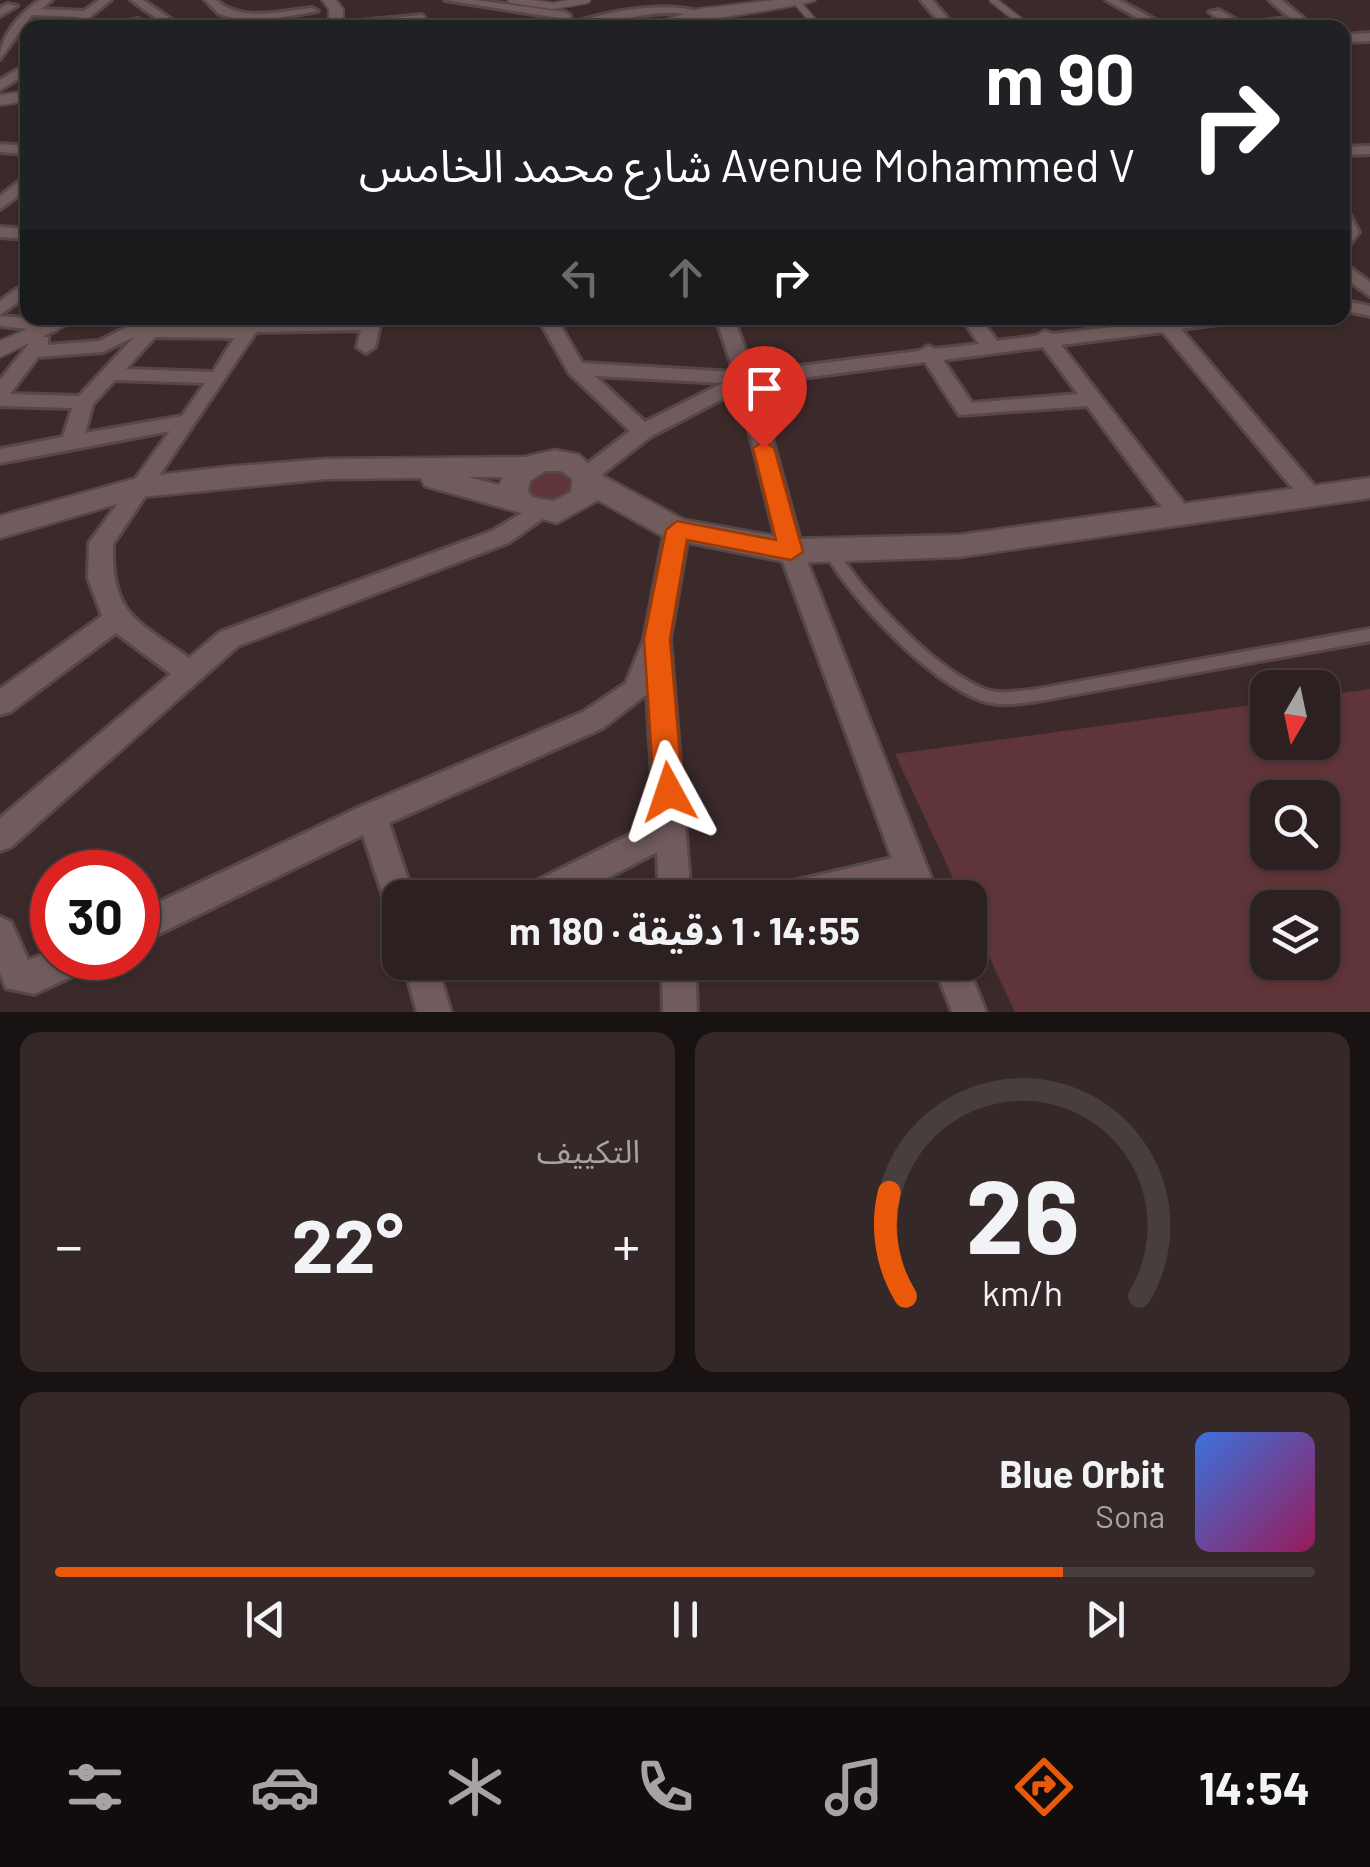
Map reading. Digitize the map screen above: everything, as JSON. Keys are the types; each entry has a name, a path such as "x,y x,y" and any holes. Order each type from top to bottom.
{"main road":[{"path":"0,527 140,487 275,472 528,466 582,473 673,526"},
{"path":"528,466 513,486 542,507 585,497 582,473"},
{"path":"398,470 542,507 673,526 791,552 958,546 1370,488"}],"street":[{"path":"23,20 46,0"},
{"path":"85,20 106,0"},
{"path":"136,0 160,20"},
{"path":"210,0 234,20"},
{"path":"450,0 564,15 566,20"},
{"path":"677,20 808,0"},
{"path":"926,0 944,20"},
{"path":"1111,0 1150,20"},
{"path":"1274,0 1300,20"},
{"path":"597,20 637,9 670,6 700,14"},
{"path":"28,12 78,20"},
{"path":"1215,12 1229,20"},
{"path":"274,20 334,15 388,20"},
{"path":"0,57 20,25"},
{"path":"0,204 20,189"},
{"path":"1350,274 1370,292"},
{"path":"0,310 20,293"},
{"path":"0,350 54,325"},
{"path":"0,396 32,352 58,325"},
{"path":"32,352 103,346 146,327 311,325"},
{"path":"366,347 371,325"},
{"path":"551,325 576,370 636,438"},
{"path":"727,325 746,378 791,552 917,880"},
{"path":"976,325 989,344"},
{"path":"576,370 746,378 1134,325"},
{"path":"1167,325 1312,496"},
{"path":"188,672 116,619 100,578 101,543 219,378 251,326"},
{"path":"71,444 84,402 146,327"},
{"path":"1045,337 1181,516"},
{"path":"928,352 966,410 1092,399"},
{"path":"111,374 219,378"},
{"path":"582,473 636,438 746,378"},
{"path":"0,396 84,402"},
{"path":"0,456 188,421"},
{"path":"0,838 188,672 240,632 500,536 542,507"},
{"path":"673,526 657,639 674,880"},
{"path":"0,704 116,619"},
{"path":"160,917 372,816 614,708 636,690 657,639"},
{"path":"372,816 392,880"},
{"path":"571,880 672,830"},
{"path":"0,932 18,976 30,976"},
{"path":"424,980 434,1012"},
{"path":"675,1009 677,980"},
{"path":"956,980 969,1012"}],"lane":[{"path":"511,0 553,6 587,0"},
{"path":"994,0 1019,20"},
{"path":"830,550 844,574 907,637 982,694 1008,698 1038,695 1370,635"}],"shaded area":[{"path":"550,469 573,476 575,490 555,502 534,499 527,489 529,481"},
{"path":"1370,689 1370,1012 1015,1012 987,952 987,880 954,880 895,754 1250,705 1250,760 1340,760 1340,693"}],"route":[{"path":"669,792 657,639 677,530 791,552 764,448"}]}
